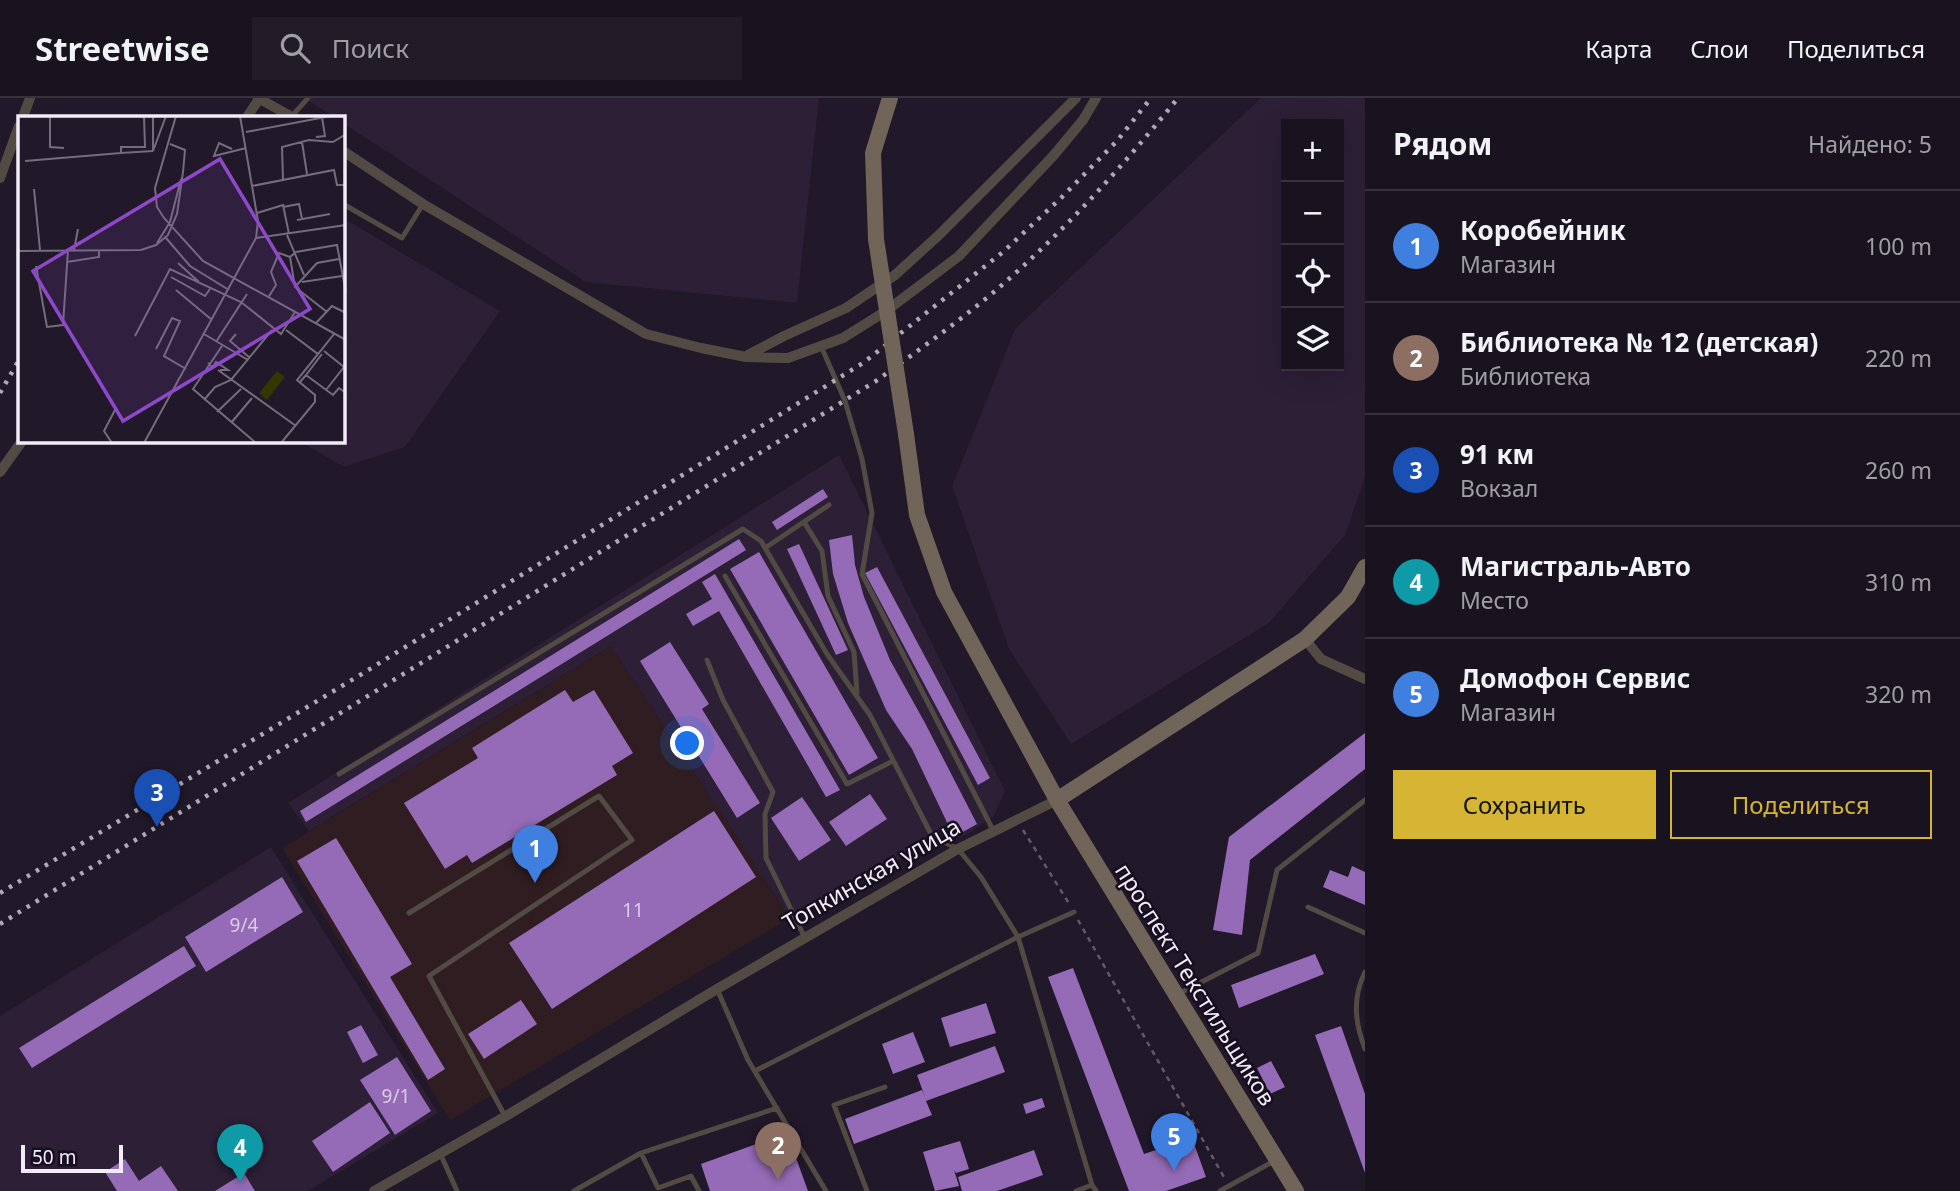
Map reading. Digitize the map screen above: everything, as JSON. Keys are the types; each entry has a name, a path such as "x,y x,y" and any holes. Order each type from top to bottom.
{"street":[{"path":"23,116 30,98"},
{"name":"проспект Текстильщиков","path":"890,98 873,153 876,239 917,515 944,592 1057,800 1296,1191"},
{"path":"746,357 784,336 846,308 895,275 939,235 1076,98"},
{"path":"345,152 422,204 646,334 746,357 788,358 843,338 887,311 958,256 1054,155 1083,120 1096,98"},
{"path":"248,116 258,99 290,116"},
{"path":"0,178 18,129"},
{"path":"0,472 21,443"},
{"name":"Топкинская улица","path":"374,1191 958,849 1057,800 1305,639 1348,597 1365,567"},
{"path":"1305,639 1321,659 1365,680"}],"lane":[{"path":"293,116 308,98"},
{"path":"345,205 402,238 422,204"},
{"path":"821,346 845,401 865,473 872,513 862,574 994,832"},
{"path":"765,548 829,505"},
{"path":"804,522 822,551 828,596 854,652 857,696"},
{"path":"339,774 743,529 761,541 827,654 870,715 932,836 958,849 981,877 1018,937 1096,1191"},
{"path":"725,576 847,784 894,761"},
{"path":"707,660 723,700 774,792 765,814 766,858 805,938"},
{"path":"409,913 599,796 632,840 429,976 506,1116"},
{"path":"1175,996 1258,953 1277,870 1365,800"},
{"path":"1308,907 1365,933"},
{"path":"755,1071 1018,937 1074,912"},
{"path":"1365,972 1358,987 1356,1026 1365,1049"},
{"path":"717,989 748,1060 826,1191"},
{"path":"1356,1026 1365,1026"},
{"path":"867,1191 834,1105 885,1087"},
{"path":"574,1191 642,1153 777,1108"},
{"path":"440,1153 457,1191"},
{"path":"642,1153 655,1189 691,1176 699,1191"},
{"path":"1220,1191 1277,1159"},
{"path":"1076,1191 1092,1185"}],"path":[{"path":"1017,821 1074,912 1229,1186"}],"shaded area":[{"path":"304,98 819,98 797,303 586,282 345,124 345,116 332,116"},
{"path":"1261,98 1365,98 1365,477 1345,535 1269,623 1071,744 1009,649 952,486 1015,329"},
{"path":"345,219 500,311 405,447 344,467 302,443 345,443"},
{"path":"839,455 1005,791 994,816 966,835 902,858 790,918 611,646 309,831 288,803"},
{"path":"611,646 790,918 450,1120 282,848"},
{"path":"271,847 438,1113 308,1191 0,1191 0,1016"}],"building":[{"path":"823,489 828,497 777,530 772,522"},
{"path":"852,535 855,565 864,597 890,660 977,824 954,837 912,749 886,710 848,623 833,574 829,540"},
{"path":"739,539 746,550 306,822 300,811"},
{"path":"799,544 848,650 836,655 787,549"},
{"path":"759,552 878,758 849,775 730,569"},
{"path":"877,567 990,778 978,785 865,573"},
{"path":"715,574 840,790 826,797 719,611 693,626 686,614 712,599 702,582"},
{"path":"670,642 709,704 702,709 760,803 737,818 640,661"},
{"path":"565,690 573,702 594,690 633,753 612,766 617,775 472,863 467,855 445,869 404,803 478,758 472,748"},
{"path":"1365,733 1365,769 1250,860 1242,935 1213,930 1229,837"},
{"path":"870,794 887,819 846,846 829,822"},
{"path":"802,797 831,840 799,861 771,818"},
{"path":"714,811 756,877 552,1009 509,943"},
{"path":"336,838 412,964 390,977 445,1069 428,1080 297,861"},
{"path":"1352,866 1365,872 1365,905 1323,887 1330,870 1348,877"},
{"path":"282,877 303,912 206,972 185,937"},
{"path":"184,946 196,966 32,1068 19,1048"},
{"path":"1315,954 1324,974 1239,1008 1231,985"},
{"path":"1073,968 1144,1154 1192,1138 1206,1177 1166,1191 1129,1191 1048,977"},
{"path":"521,1000 537,1024 484,1059 468,1034"},
{"path":"986,1003 996,1033 950,1047 941,1018"},
{"path":"361,1025 378,1055 363,1063 347,1032"},
{"path":"1341,1026 1365,1094 1365,1173 1315,1035"},
{"path":"913,1032 925,1062 893,1074 882,1044"},
{"path":"995,1046 1005,1072 926,1101 932,1115 854,1144 845,1119 922,1090 925,1097 917,1075"},
{"path":"397,1057 431,1111 395,1135 360,1080"},
{"path":"1271,1061 1285,1087 1270,1094 1257,1068"},
{"path":"1042,1098 1045,1107 1026,1114 1023,1104"},
{"path":"370,1102 390,1133 333,1172 312,1141"},
{"path":"787,1133 808,1191 710,1191 701,1164"},
{"path":"960,1141 969,1169 956,1173 954,1170 959,1186 935,1191 923,1152"},
{"path":"1034,1150 1043,1175 997,1191 962,1191 958,1177"},
{"path":"125,1159 139,1181 161,1166 178,1191 117,1191 105,1172"},
{"path":"244,1173 255,1191 215,1191"}],"railway":[{"path":"0,893 365,672 863,363 1003,252 1117,141 1151,98"},
{"path":"0,924 876,381 966,314 1020,269 1091,199 1178,98"},
{"path":"0,393 18,362"}],"place":[{"name":"91 км","path":"157,827"},
{"name":"Коробейник","path":"535,883"},
{"name":"Домофон Сервис","path":"1174,1171"},
{"name":"Библиотека № 12 (детская)","path":"778,1180"},
{"name":"Магистраль-Авто","path":"240,1182"}]}
